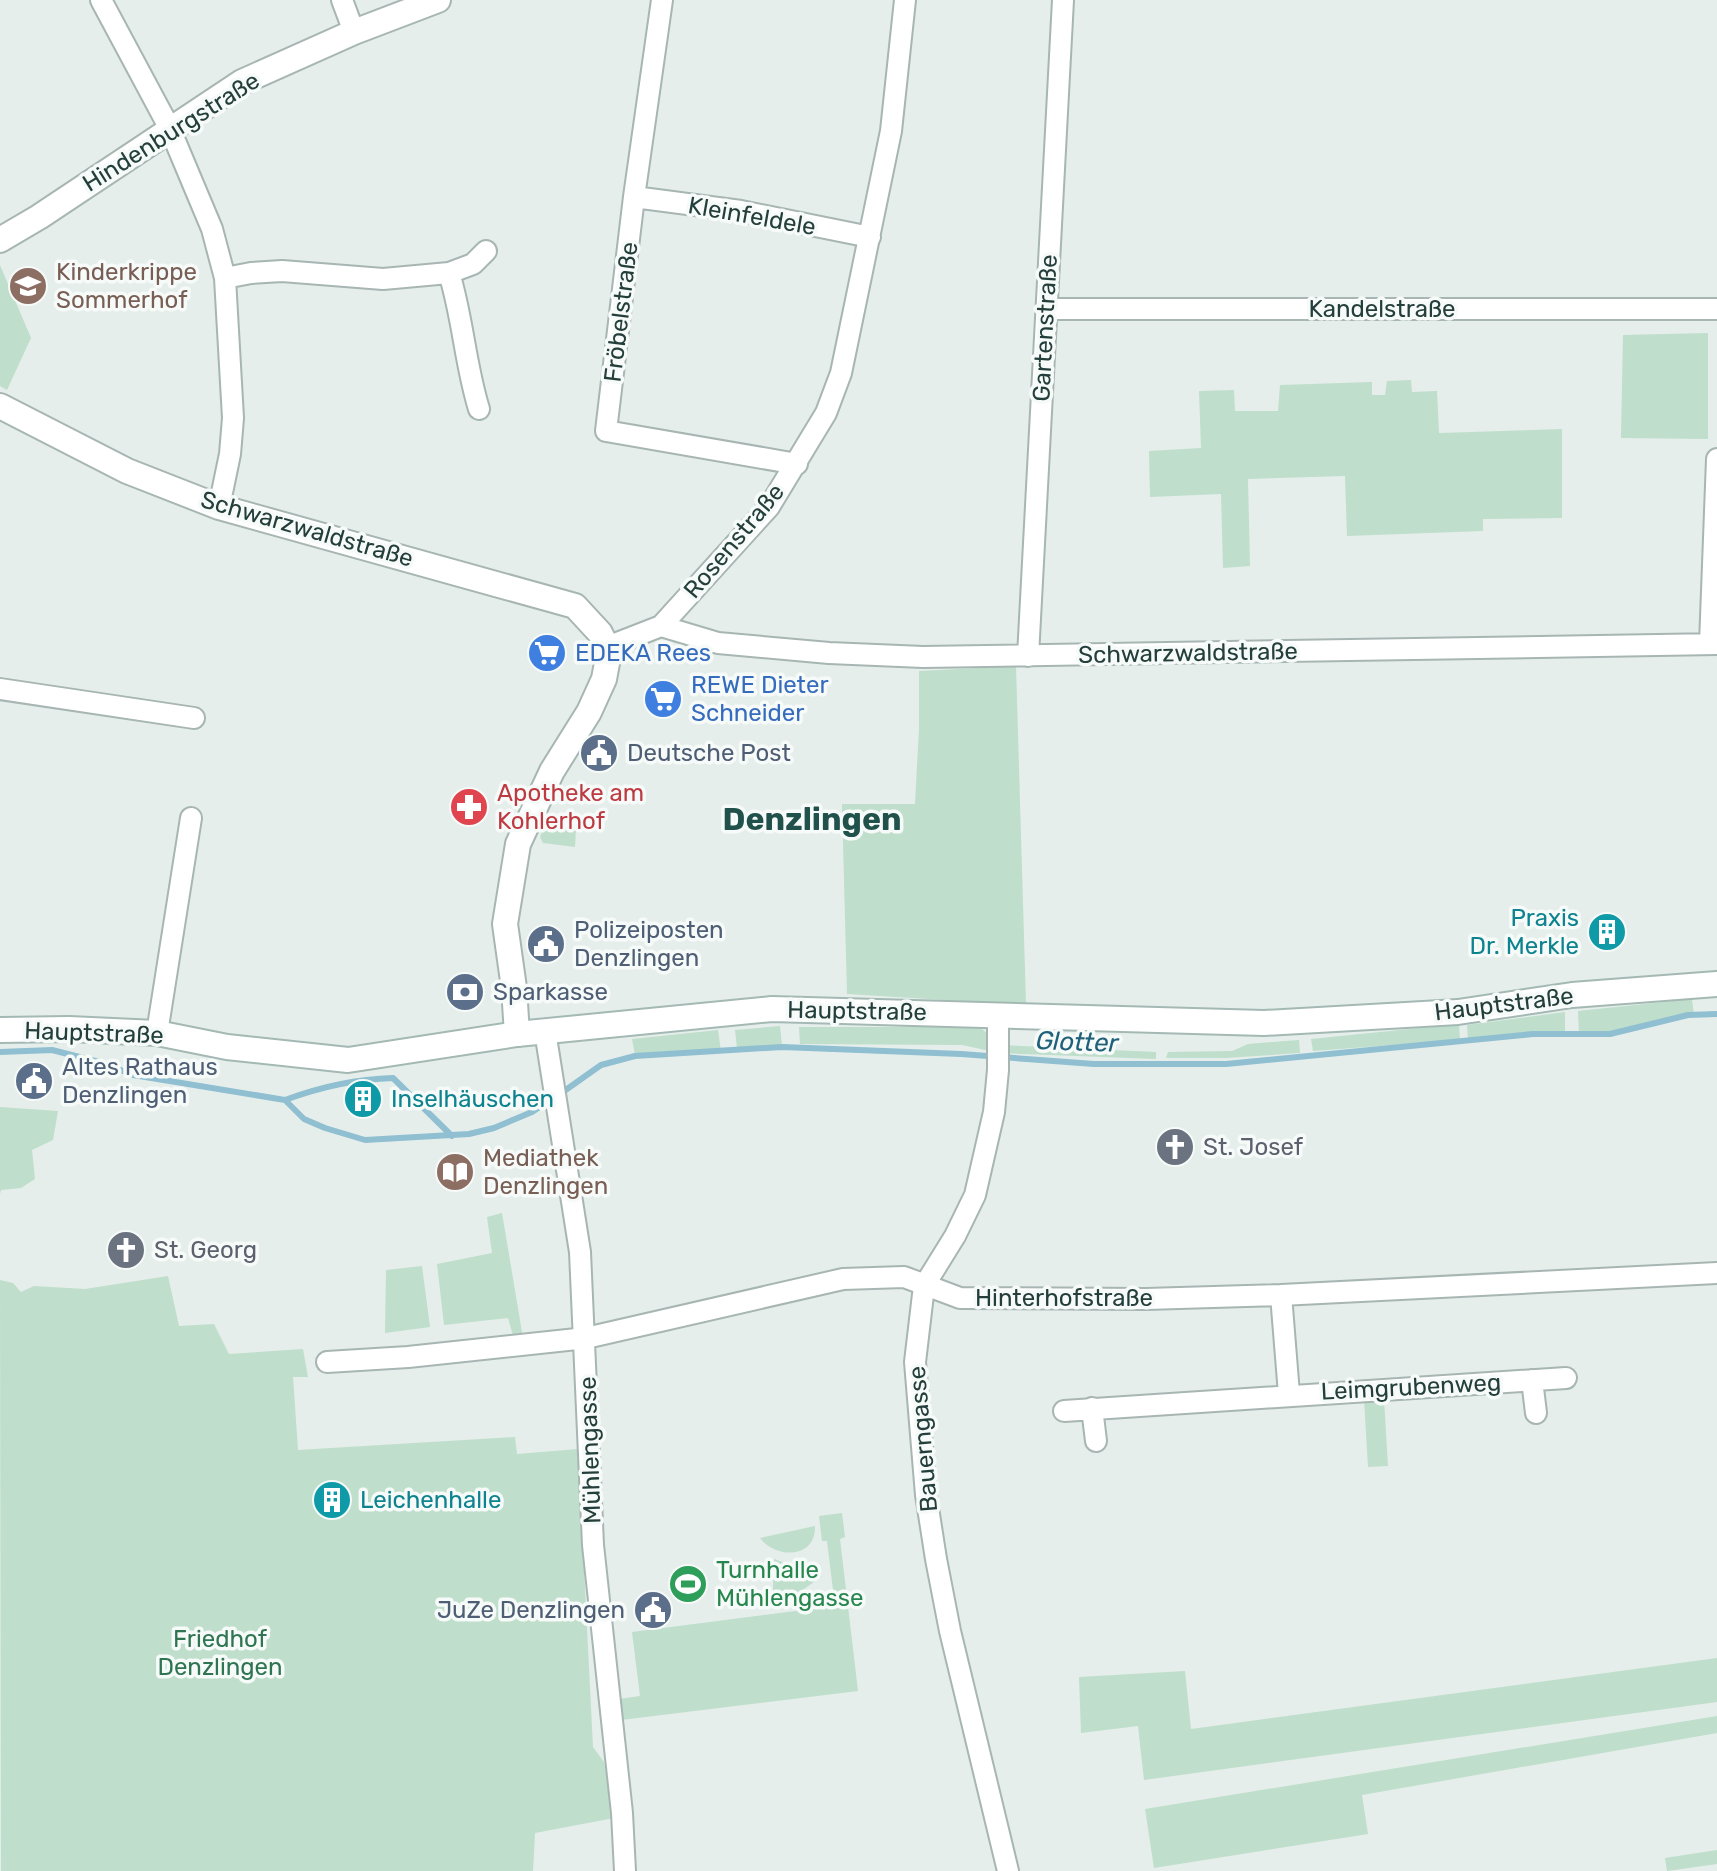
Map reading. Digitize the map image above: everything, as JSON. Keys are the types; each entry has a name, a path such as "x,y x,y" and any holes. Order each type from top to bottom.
{"main road":[{"name":"Hindenburgstraße","path":"0,240 242,82 354,32 438,0"},
{"name":"Schwarzwaldstraße","path":"0,406 127,471 219,507 575,606 600,633 607,647"},
{"path":"517,1034 505,924 518,844 552,771 589,712 604,679 607,647"},
{"name":"Hauptstraße","path":"0,1030 157,1033 227,1047 348,1060 517,1034 790,1008 1197,1022 1326,1021 1458,1012 1572,995 1717,984"}],"street":[{"path":"101,0 170,129 212,229 225,278 233,418 230,454 219,507"},
{"path":"342,0 354,32"},
{"name":"Fröbelstraße","path":"662,0 606,431 797,464"},
{"name":"Rosenstraße","path":"607,647 661,626 769,507 826,413 841,373 891,131 905,0"},
{"name":"Gartenstraße","path":"1028,656 1063,0"},
{"name":"Kleinfeldele","path":"634,197 741,211 870,237"},
{"path":"225,278 282,271 383,279 449,273 473,264 486,251"},
{"path":"449,273 458,303 470,380 479,409"},
{"name":"Kandelstraße","path":"1046,309 1717,309"},
{"path":"1713,644 1717,459"},
{"name":"Schwarzwaldstraße","path":"661,626 718,643 829,653 923,657 1713,644"},
{"path":"0,689 194,718"},
{"path":"157,1033 191,818"},
{"name":"Bauerngasse","path":"998,1015 994,1112 975,1195 955,1236 924,1286 915,1362 926,1495 950,1631 1008,1871"},
{"name":"Mühlengasse","path":"545,1031 580,1252 593,1545 622,1813 625,1871"},
{"name":"Hinterhofstraße","path":"327,1362 419,1356 586,1338 843,1279 904,1277 960,1298 1146,1299 1717,1273"},
{"name":"Leimgrubenweg","path":"1281,1295 1289,1394"},
{"name":"Leimgrubenweg","path":"1064,1411 1566,1378"},
{"name":"Leimgrubenweg","path":"1532,1380 1536,1413"},
{"path":"1092,1408 1096,1441"}],"green space":[{"path":"0,265 31,338 7,390 0,386"},
{"path":"1708,333 1708,439 1621,438 1623,335"},
{"path":"1411,380 1412,392 1437,391 1439,433 1562,429 1562,518 1483,519 1483,531 1347,536 1345,476 1248,479 1250,566 1223,568 1221,494 1150,497 1149,451 1201,448 1199,391 1234,390 1235,411 1278,411 1280,385 1372,382 1372,395 1385,395 1387,381"},
{"path":"1016,666 1026,1005 847,994 842,804 915,804 919,671"},
{"path":"552,822 576,829 575,847 543,843 540,837 545,824"},
{"path":"1692,999 1694,1015 1610,1034 1579,1034 1578,1011"},
{"path":"1565,1012 1565,1034 1468,1040 1467,1025"},
{"path":"1459,1024 1460,1040 1313,1051 1311,1039"},
{"path":"780,1026 782,1045 737,1048 735,1030"},
{"path":"799,1027 980,1027 999,1045 1156,1052 1156,1059 999,1053 962,1045 800,1044"},
{"path":"718,1030 721,1051 635,1055 632,1039"},
{"path":"1299,1040 1300,1053 1166,1058 1168,1052 1232,1051 1248,1044"},
{"path":"0,1107 58,1111 53,1140 32,1150 35,1179 21,1188 1,1190 0,1194"},
{"path":"502,1213 523,1338 514,1339 508,1318 444,1325 437,1264 492,1253 487,1217"},
{"path":"422,1266 430,1327 385,1333 386,1270"},
{"name":"Friedhof Denzlingen","path":"168,1276 179,1326 214,1324 229,1354 303,1349 308,1377 293,1377 298,1450 515,1437 517,1454 578,1449 593,1747 604,1762 614,1818 535,1833 533,1871 1,1871 0,1280 13,1283 21,1292 34,1286 85,1289"},
{"path":"1364,1399 1384,1399 1388,1466 1368,1467"},
{"path":"842,1513 845,1537 840,1539 858,1691 621,1720 619,1699 640,1696 632,1632 835,1606 827,1541 822,1541 819,1516"},
{"path":"815,1526 809,1545 794,1552 775,1550 760,1538"},
{"path":"774,1559 822,1576 785,1603 773,1591"},
{"path":"1717,1658 1717,1702 1144,1780 1138,1726 1081,1733 1079,1677 1185,1671 1191,1729"},
{"path":"1717,1716 1717,1733 1362,1795 1368,1834 1154,1868 1145,1809"},
{"path":"1717,1850 1717,1864 1667,1871 1665,1858"}],"waterway":[{"name":"Glotter","path":"560,1094 601,1065 635,1056 782,1047 961,1054 1094,1064 1226,1064 1533,1034 1610,1034 1688,1015 1717,1014"},
{"name":"Glotter","path":"0,1052 52,1050 103,1063 133,1075 285,1100 304,1119 365,1140 469,1134 494,1128 532,1112 550,1100"},
{"name":"Glotter","path":"285,1100 338,1084 393,1078 452,1136"}],"place":[{"name":"Kinderkrippe Sommerhof","path":"28,286"},
{"name":"EDEKA Rees","path":"547,653"},
{"name":"REWE Dieter Schneider","path":"663,699"},
{"name":"Deutsche Post","path":"599,753"},
{"name":"Apotheke am Kohlerhof","path":"469,807"},
{"name":"Praxis Dr. Merkle","path":"1607,932"},
{"name":"Polizeiposten Denzlingen","path":"546,944"},
{"name":"Sparkasse","path":"465,992"},
{"name":"Altes Rathaus Denzlingen","path":"34,1081"},
{"name":"Inselhäuschen","path":"363,1099"},
{"name":"St. Josef","path":"1175,1147"},
{"name":"Mediathek Denzlingen","path":"455,1172"},
{"name":"St. Georg","path":"126,1250"},
{"name":"Leichenhalle","path":"332,1500"},
{"name":"Turnhalle Mühlengasse","path":"688,1584"},
{"name":"JuZe Denzlingen","path":"653,1610"}],"district":[{"name":"Denzlingen","path":"812,819"}]}
